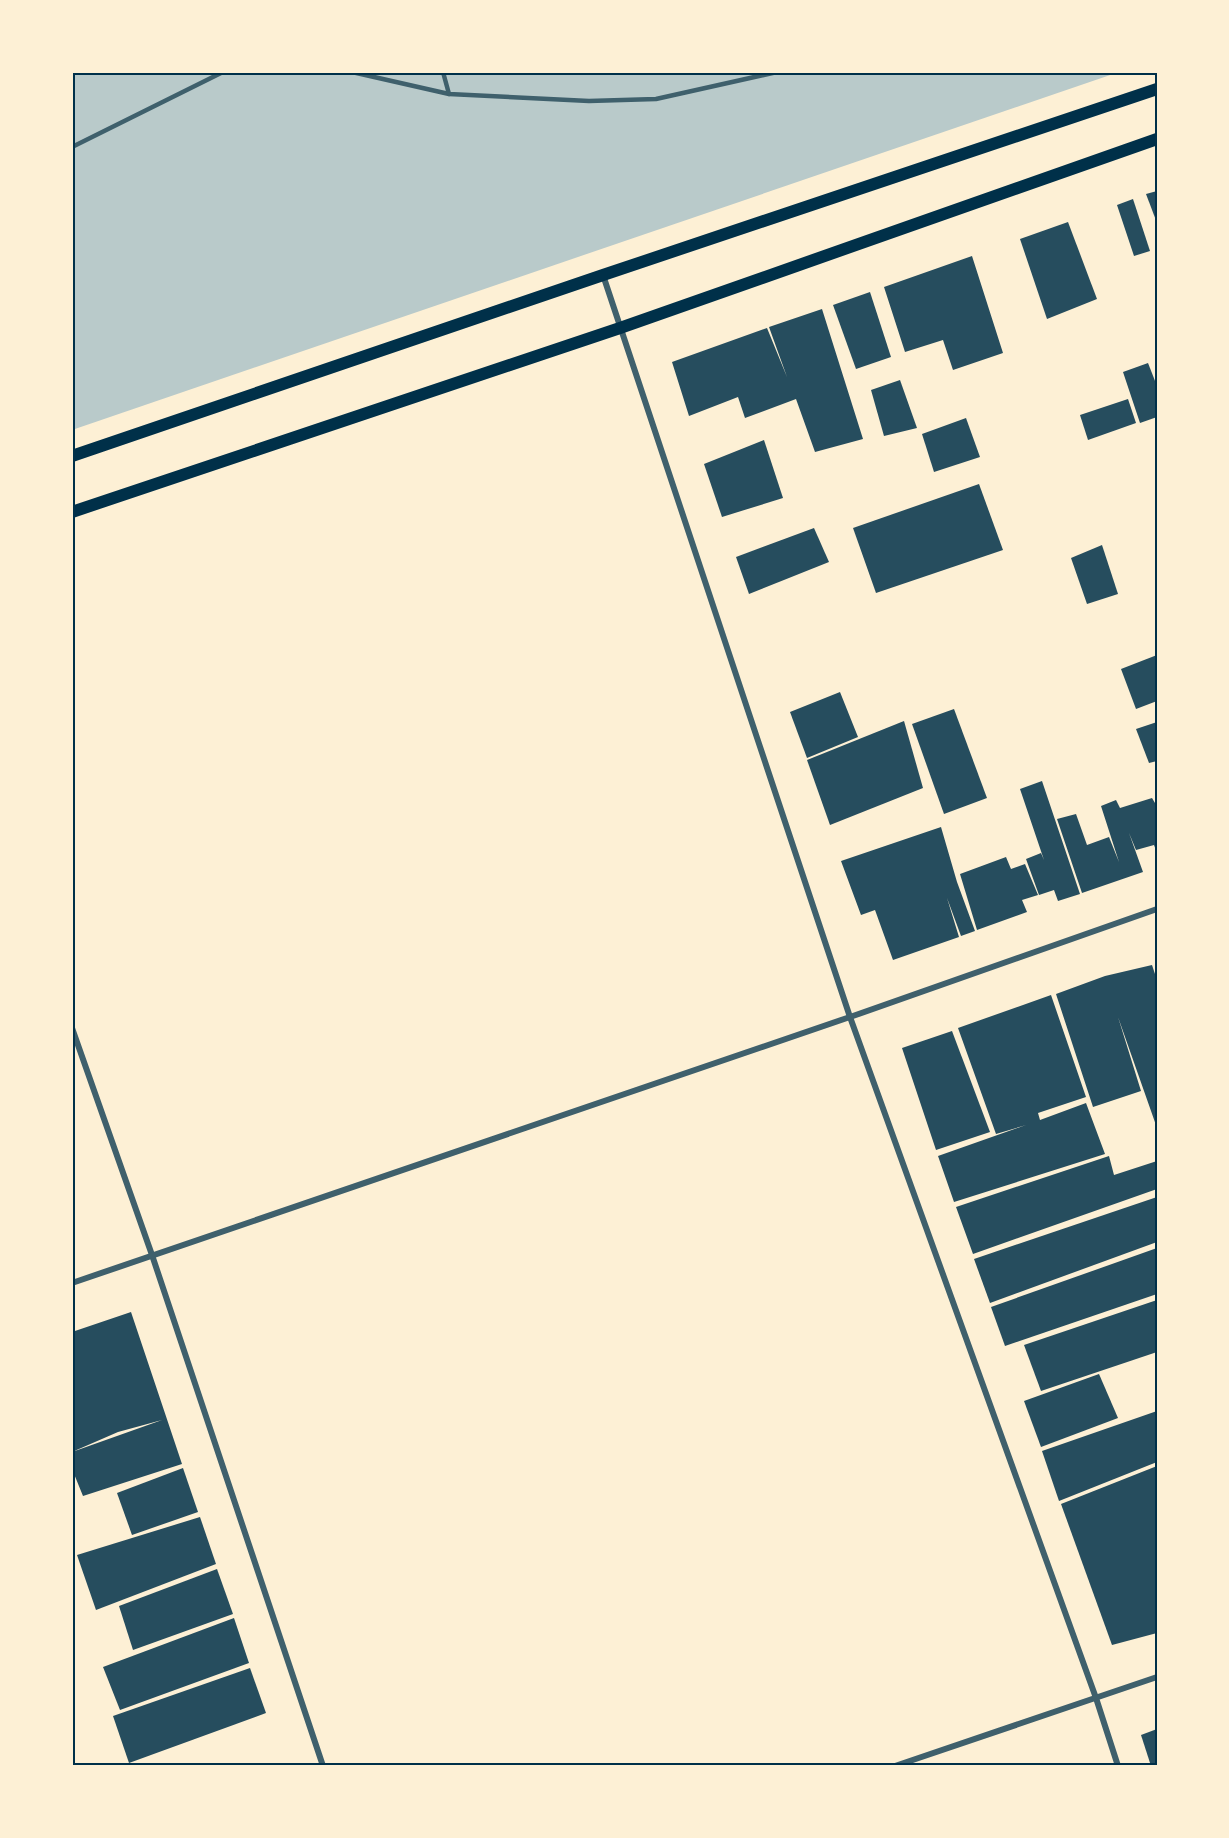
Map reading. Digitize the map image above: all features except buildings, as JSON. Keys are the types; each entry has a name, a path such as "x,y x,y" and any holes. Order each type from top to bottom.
{"main road":[{"path":"72,456 1157,89"},
{"path":"72,512 620,328 1157,139"}],"street":[{"path":"603,275 850,1017 1096,1698 1118,1766"},
{"path":"72,1283 850,1017 1157,909"},
{"path":"72,1028 152,1255 322,1766"},
{"path":"895,1766 1157,1677"}],"lane":[{"path":"72,147 223,72"},
{"path":"352,72 449,94 589,101 656,99 777,72"},
{"path":"443,72 449,94"}],"shaded area":[{"path":"72,72 1119,72 72,430"}]}
